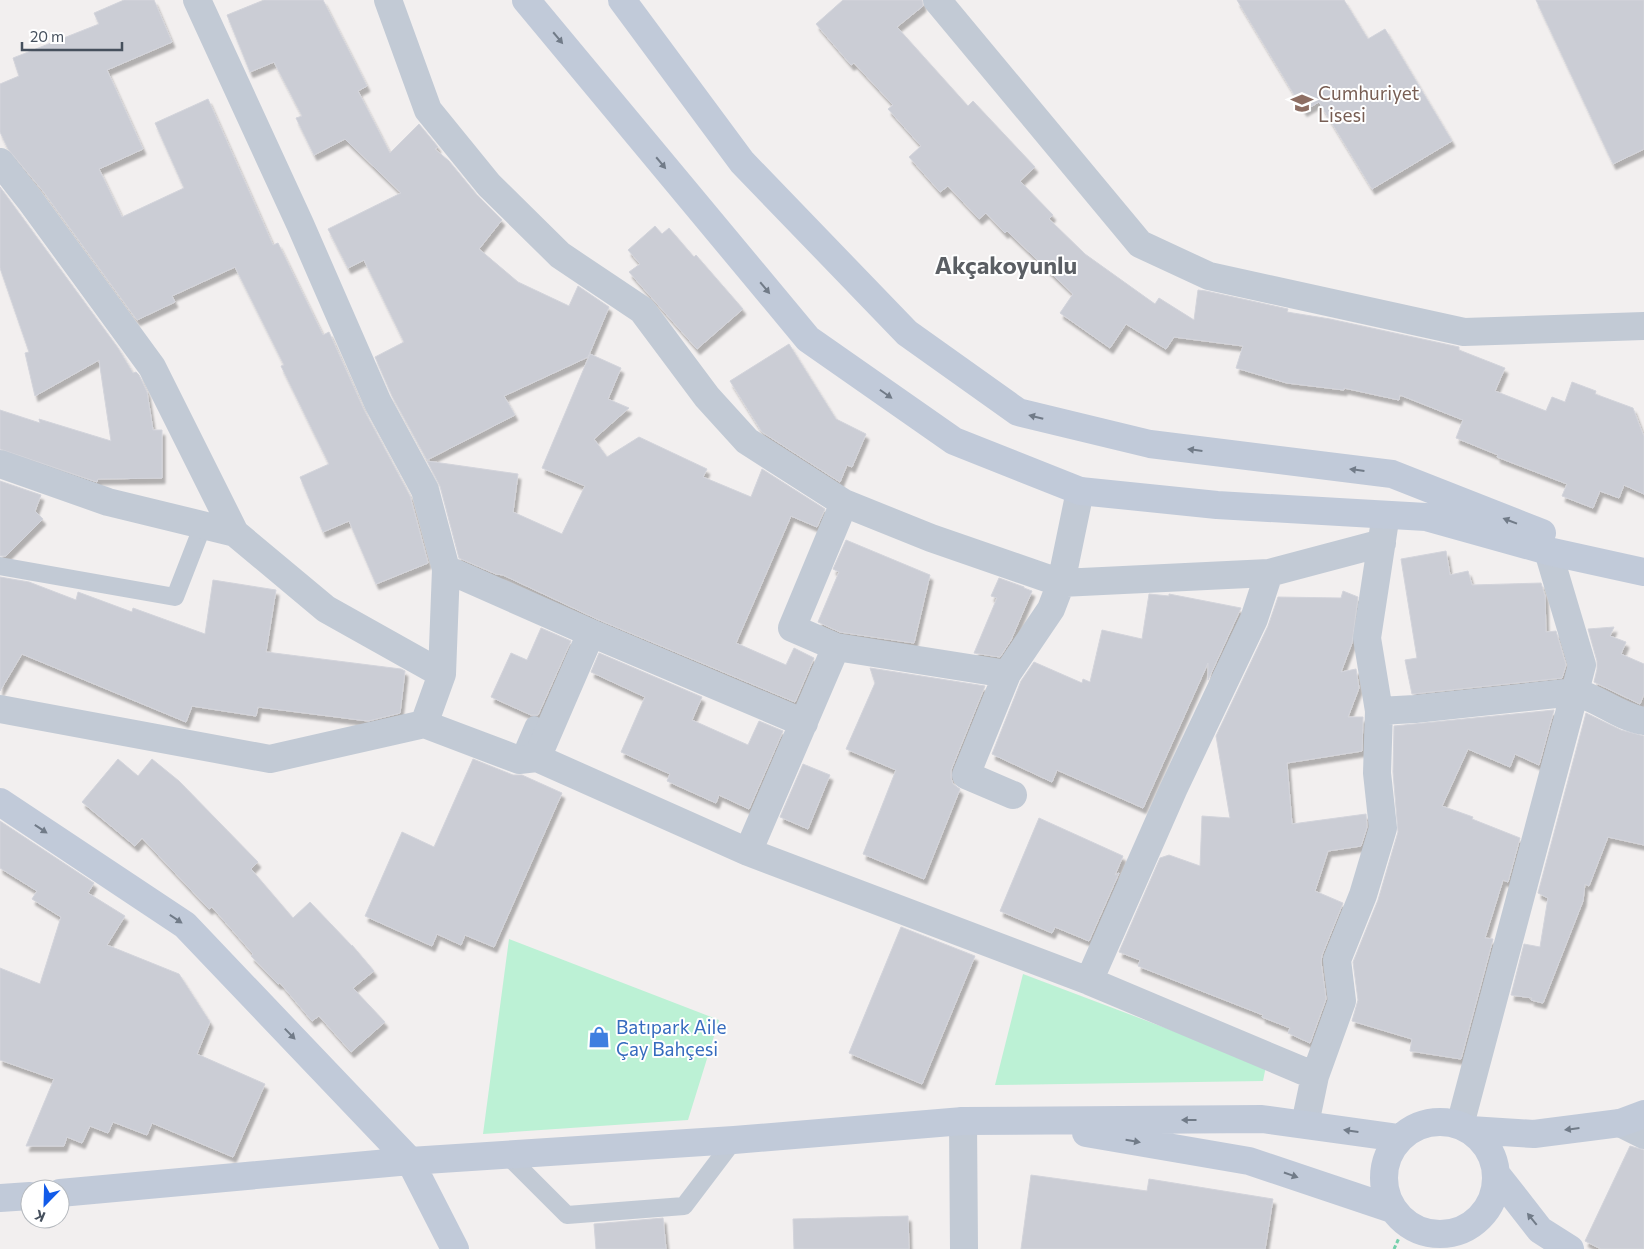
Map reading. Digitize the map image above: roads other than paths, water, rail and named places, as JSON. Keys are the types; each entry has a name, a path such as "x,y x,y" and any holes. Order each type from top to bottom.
{"street":[{"path":"197,0 300,224 378,403 425,490 446,569 442,674 424,724"},
{"path":"388,0 428,110 489,185 560,255 642,310 707,397 747,441 844,503 931,538 1061,583 1270,573 1382,543"},
{"path":"526,0 808,339 954,441 1080,491 1217,505 1426,517 1548,551 1640,571"},
{"path":"622,0 742,162 907,332 1018,412 1150,444 1392,474 1640,571"},
{"path":"937,0 1140,244 1209,276 1464,332 1644,326"},
{"path":"0,162 152,367 235,533 326,609 442,674"},
{"path":"0,464 108,502 235,533"},
{"path":"1014,795 966,775 1006,674 1051,609 1061,583 1080,491"},
{"path":"844,503 792,628 836,647 1006,674"},
{"path":"1305,1124 1315,1076 1342,1001 1337,960 1363,895 1383,828 1377,773 1379,711 1367,638 1386,514"},
{"path":"1465,1128 1582,664 1548,551"},
{"path":"446,569 804,723"},
{"path":"1089,981 1173,790 1254,619 1270,573"},
{"path":"528,759 591,633"},
{"path":"748,852 836,647"},
{"path":"1379,711 1575,692 1586,695 1633,719 1644,721"},
{"path":"0,709 270,759 424,724 528,759 748,852 1089,981 1315,1076"},
{"path":"0,802 185,925 410,1161 455,1249"},
{"path":"70,1192 410,1161 734,1140 963,1121 1262,1119 1399,1138"},
{"path":"963,1121 1091,1134 1249,1161 1392,1209"},
{"path":"963,1121 964,1249"},
{"path":"1497,1175 1494,1193 1487,1209 1474,1222 1458,1231 1440,1234 1422,1232 1406,1223 1392,1209 1384,1190 1383,1172 1388,1154 1399,1138 1415,1127 1433,1121 1452,1122 1465,1128 1484,1142 1492,1157 1497,1175 1540,1230 1570,1249"},
{"path":"1465,1128 1534,1134 1636,1124"},
{"path":"1440,1234 1468,1249"}],"lane":[{"path":"0,566 175,597 203,525"},
{"path":"528,759 534,725"},
{"path":"506,1154 567,1215 684,1206 734,1140"}],"place":[{"name":"Cumhuriyet Lisesi","path":"1302,103"},
{"name":"Batıpark Aile Çay Bahçesi","path":"599,1037"}],"district":[{"name":"Akçakoyunlu","path":"1006,264"}]}
